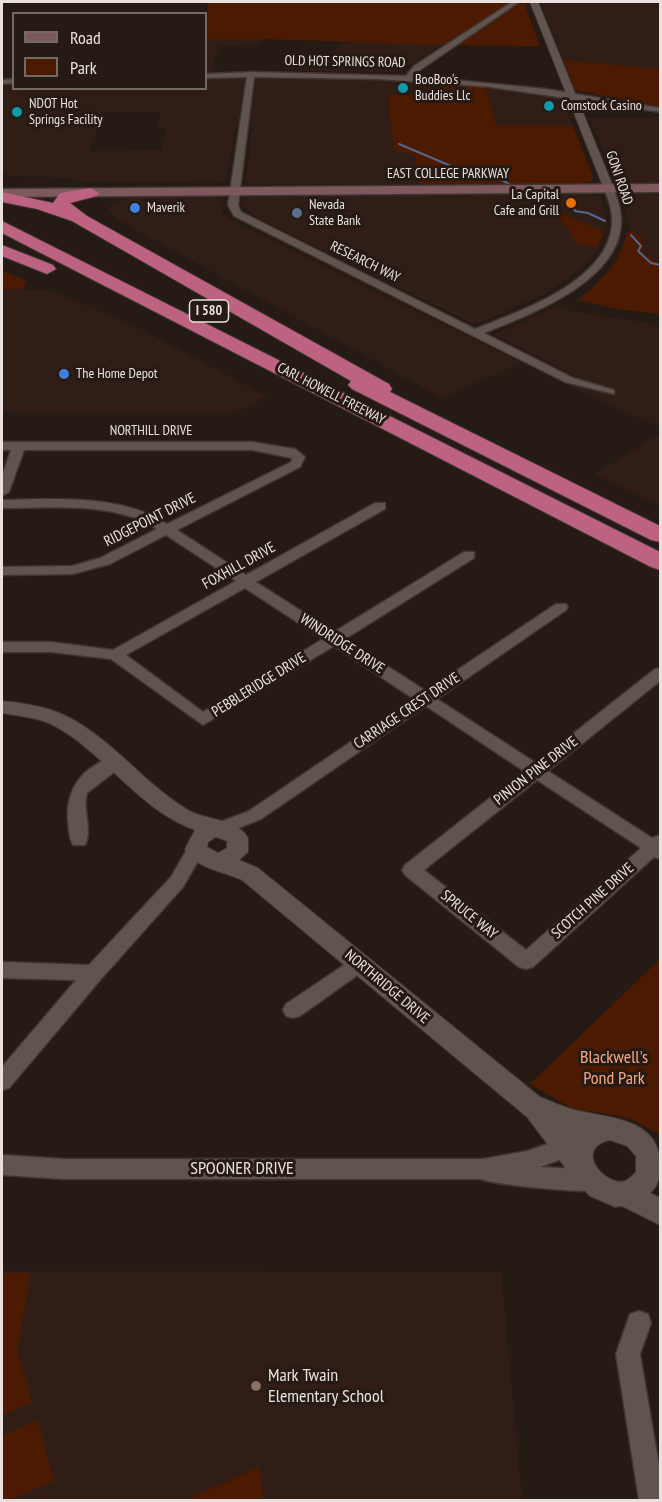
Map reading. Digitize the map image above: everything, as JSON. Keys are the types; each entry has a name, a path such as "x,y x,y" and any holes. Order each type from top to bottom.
{"highway":[{"path":"2,181 24,186"},
{"path":"81,220 61,202 71,196 91,193"},
{"path":"2,206 50,208 81,220 399,399 415,413"},
{"name":"CARL HOWELL FREEWAY","path":"2,206 356,407 660,562"},
{"name":"CARL HOWELL FREEWAY","path":"2,206 660,535"},
{"path":"2,250 188,328 356,407"}],"main road":[{"name":"EAST COLLEGE PARKWAY","path":"2,186 223,187 235,189 660,188"},
{"name":"EAST COLLEGE PARKWAY","path":"2,206 91,193 223,192 235,189"}],"street":[{"path":"410,76 417,68 516,2"},
{"name":"GONI ROAD","path":"474,333 562,293 598,265 610,247 617,230 617,213 609,189 534,2"},
{"name":"OLD HOT SPRINGS ROAD","path":"207,76 251,74 410,76 489,82 569,93 660,110"},
{"name":"RESEARCH WAY","path":"251,74 232,207 240,217 576,384 610,392"},
{"name":"NORTHILL DRIVE","path":"2,446 252,446 291,452 298,457"},
{"path":"2,492 19,446"},
{"name":"RIDGEPOINT DRIVE","path":"2,571 73,570 105,561 296,464 298,457"},
{"name":"WINDRIDGE DRIVE","path":"2,504 106,507 134,513 168,530 425,699 658,846"},
{"name":"FOXHILL DRIVE","path":"116,655 380,506"},
{"name":"PEBBLERIDGE DRIVE","path":"116,655 203,720 469,555"},
{"name":"CARRIAGE CREST DRIVE","path":"219,829 254,816 561,607"},
{"path":"2,647 51,647 116,655"},
{"name":"PINION PINE DRIVE","path":"411,870 660,674"},
{"path":"2,707 26,709 58,718 76,729 179,814 231,832 239,845 232,856 217,861 177,882"},
{"path":"79,840 74,796 81,784 116,762"},
{"path":"179,814 204,858 217,861"},
{"name":"CARRIAGE CREST DRIVE","path":"239,845 254,816"},
{"path":"2,1082 94,973 177,882 201,835 219,829"},
{"name":"NORTHRIDGE DRIVE","path":"239,845 250,874"},
{"name":"SCOTCH PINE DRIVE","path":"526,961 658,846"},
{"name":"NORTHRIDGE DRIVE","path":"217,861 250,874 524,1100 546,1121 586,1138 622,1130 649,1171 660,1212"},
{"name":"SPRUCE WAY","path":"411,870 526,961"},
{"path":"293,1010 358,963"},
{"path":"2,970 94,973"},
{"name":"NORTHRIDGE DRIVE","path":"524,1100 570,1120 586,1138"},
{"path":"586,1138 579,1152 588,1176"},
{"name":"SPOONER DRIVE","path":"2,1165 64,1169 483,1169 527,1161 586,1138"},
{"name":"SPOONER DRIVE","path":"483,1169 518,1178 588,1176"},
{"name":"NORTHRIDGE DRIVE","path":"588,1176 607,1191 649,1171"},
{"path":"639,1323 628,1354 652,1500"}],"shaded area":[{"path":"541,2 660,2 660,69 563,60"},
{"path":"263,38 261,45 219,46 211,72 207,72 207,39"},
{"path":"351,40 443,44 398,72 297,71"},
{"path":"284,76 426,80 429,95 388,95 394,150 416,154 419,184 252,184 246,181 252,127 235,127 226,180 220,183 92,182 74,181 74,178 9,176 2,172 2,84 12,84 12,90 207,90 207,78","holes":["103,112 161,112 157,127 167,128 161,150 89,151"]},
{"path":"485,85 561,95 573,126 496,126"},
{"path":"589,118 660,118 660,183 631,184 617,179"},
{"path":"660,193 660,262 655,262 642,253 644,246 641,236 631,231 620,196"},
{"path":"590,194 601,197 607,224 597,251 583,267 545,294 479,323 471,323 260,219 242,207 243,198 253,195"},
{"path":"207,195 218,198 224,215 235,222 521,363 442,398 118,220 108,211 112,203 131,196"},
{"path":"2,289 50,290 141,329 267,397 236,412 2,412"},
{"path":"558,305 570,311 648,323 660,328 660,427 570,387 584,380 494,335"},
{"path":"660,434 660,506 594,474"},
{"name":"Mark Twain Elementary School","path":"2,1271 501,1272 522,1500 2,1500"}],"green space":[{"path":"208,2 524,2 540,46 207,39"},
{"path":"563,60 660,69 660,107 575,90"},
{"path":"426,80 485,85 496,125 573,126 593,177 592,181 579,184 419,184 415,154 394,151 388,95 429,95"},
{"path":"544,206 604,232 597,248 577,243 574,241 577,239 570,237 572,232 556,216 540,209 534,209"},
{"path":"631,231 641,236 644,246 642,253 660,263 660,314 617,309 578,300 609,270 620,253 627,232"},
{"path":"2,271 26,280 23,289 2,289"},
{"name":"Blackwell's Pond Park","path":"660,959 660,1135 629,1118 571,1108 530,1084"},
{"path":"2,1273 30,1273 17,1353 32,1402 2,1415"},
{"path":"37,1420 54,1481 8,1500 2,1500 2,1436"},
{"path":"259,1467 264,1500 186,1500"}],"waterway":[{"path":"399,144 477,177 498,178 509,184"},
{"path":"529,195 556,200"},
{"path":"574,208 575,211 588,213 605,221"},
{"path":"631,235 641,246 638,251 651,263 660,265"}],"place":[{"name":"BooBoo's Buddies Llc","path":"403,88"},
{"name":"Comstock Casino","path":"549,106"},
{"name":"NDOT Hot Springs Facility","path":"17,112"},
{"name":"La Capital Cafe and Grill","path":"571,203"},
{"name":"Maverik","path":"135,208"},
{"name":"Nevada State Bank","path":"297,213"},
{"name":"The Home Depot","path":"64,374"},
{"name":"Mark Twain Elementary School","path":"256,1386"}]}
